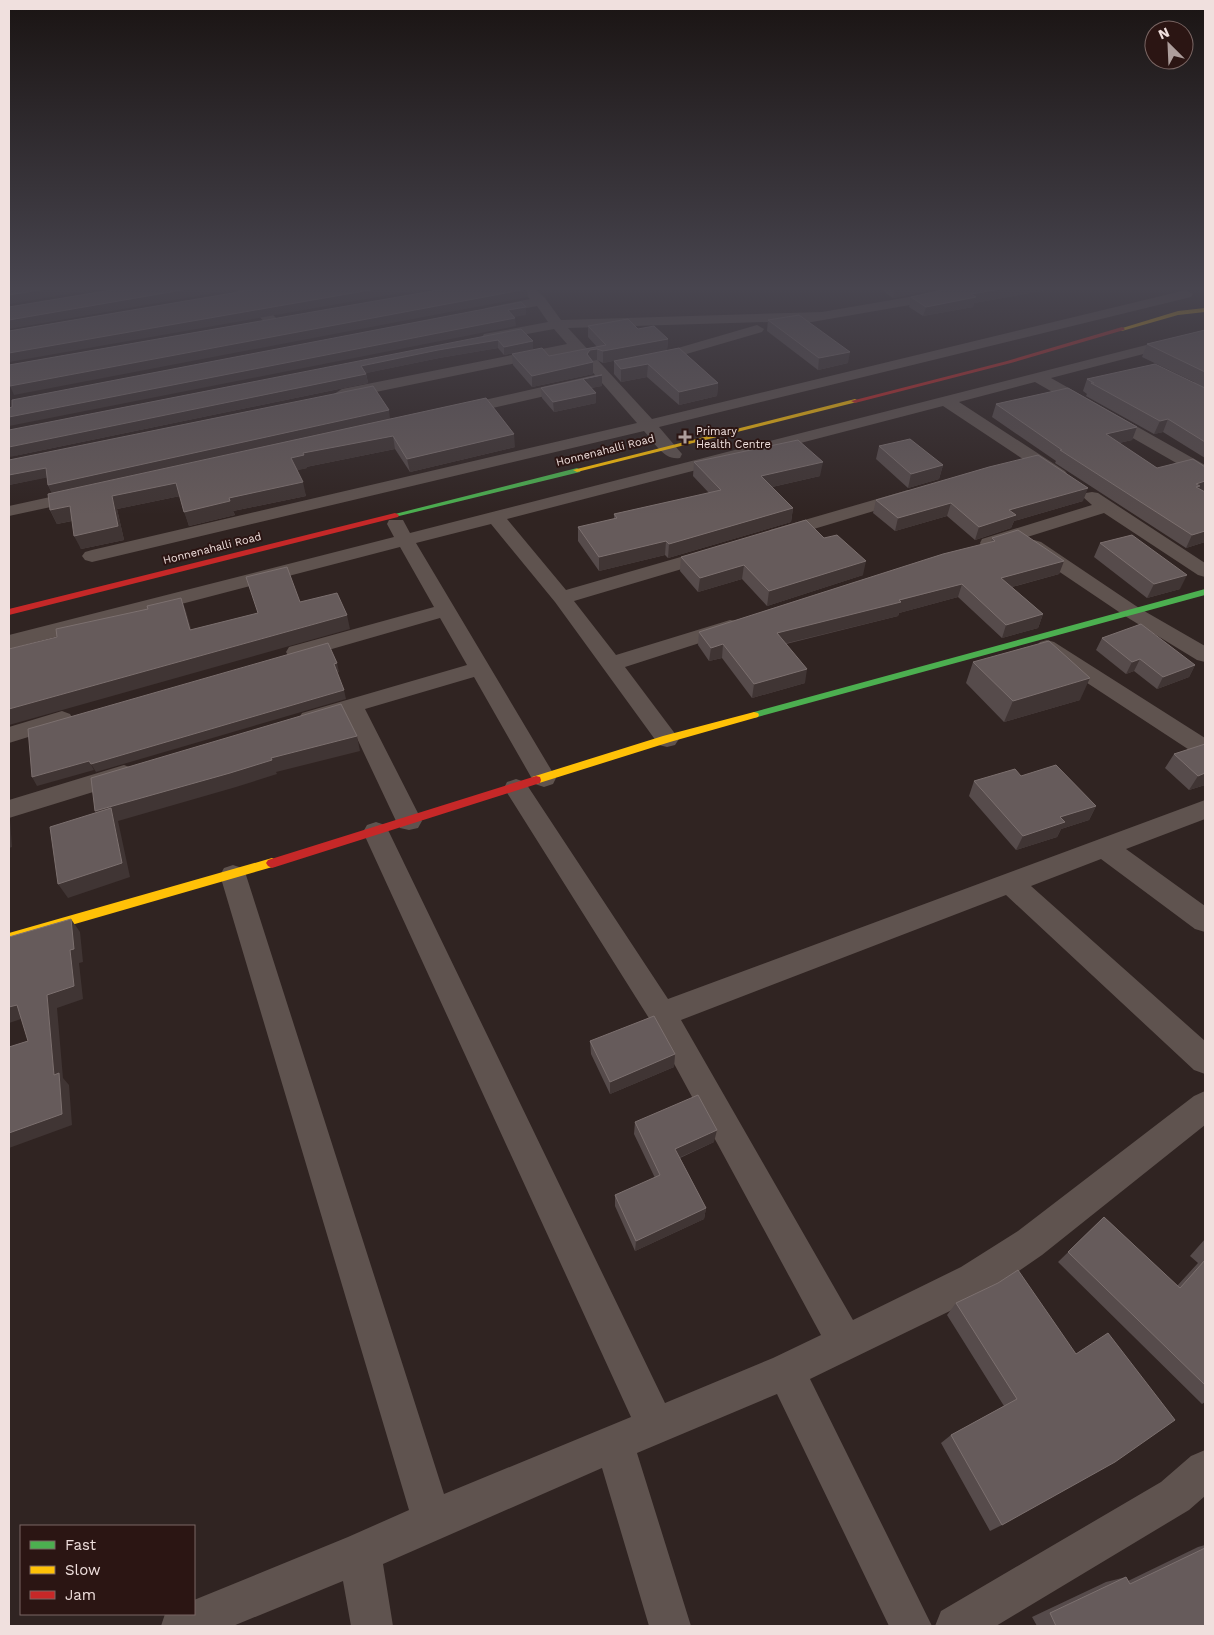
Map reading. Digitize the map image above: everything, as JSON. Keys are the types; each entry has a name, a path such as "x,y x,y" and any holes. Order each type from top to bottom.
{"street":[{"path":"327,398 499,362"},
{"path":"598,362 609,371 648,426 671,451"},
{"path":"92,556 648,426 908,362"},
{"name":"Honnenahalli Road","path":"9,622 400,532 671,451 1008,362"},
{"name":"Honnenahalli Road","path":"9,612 1039,362"},
{"path":"9,642 400,532 495,517 1095,362"},
{"path":"443,414 609,371"},
{"path":"1037,377 1205,472"},
{"path":"946,401 1205,571"},
{"path":"1014,464 1033,458"},
{"path":"760,539 929,489"},
{"path":"9,511 96,492"},
{"path":"969,549 1106,506"},
{"path":"495,517 562,598 667,739"},
{"path":"400,532 544,778"},
{"path":"1016,534 1132,612 1205,655"},
{"path":"562,598 732,548"},
{"path":"9,938 233,875 376,832 667,739 1205,592"},
{"path":"274,659 445,610"},
{"path":"611,664 752,619"},
{"path":"1035,638 1205,749"},
{"path":"285,725 481,668"},
{"path":"352,705 408,821"},
{"path":"9,734 85,713"},
{"path":"9,808 142,768"},
{"path":"516,788 662,1014 845,1342"},
{"path":"662,1014 1205,809"},
{"path":"376,832 655,1425"},
{"path":"1104,847 1205,921"},
{"path":"233,875 432,1520"},
{"path":"1010,883 1205,1060"},
{"path":"182,1626 360,1553 432,1520 786,1371 974,1280 1030,1243 1205,1106"},
{"path":"786,1371 911,1626"},
{"path":"615,1444 670,1626"},
{"path":"956,1626 1175,1496 1205,1470"},
{"path":"360,1553 372,1626"}],"building":[{"path":"24,362 136,362 10,386 9,365"},
{"path":"208,362 289,362 9,417 9,408 12,407 12,400"},
{"path":"352,362 379,362 361,366 366,374 9,447 9,430"},
{"path":"520,362 592,362 532,376"},
{"path":"615,362 695,362 718,383 679,392 648,364 621,369"},
{"path":"1185,362 1205,362 1205,372"},
{"path":"1155,364 1205,388 1205,442 1168,419 1160,421 1087,379"},
{"path":"601,375 583,379 596,393 553,402 541,388"},
{"path":"373,386 389,410 48,485 46,468 9,475 9,460"},
{"path":"1068,388 1137,427 1106,434 1157,468 1193,459 1205,467 1205,481 1196,484 1200,486 1196,487 1205,492 1205,531 1192,535 1060,450 1062,450 996,404"},
{"path":"486,398 514,434 407,459 393,436 303,453 304,455 291,458 303,482 229,498 230,501 184,512 176,483 112,496 118,526 74,536 70,506 50,510 48,494"},
{"path":"910,439 943,465 911,474 879,446"},
{"path":"798,440 823,462 761,476 793,508 669,544 666,541 599,557 578,527 617,518 614,514 721,490 694,462"},
{"path":"1038,455 1088,488 1009,510 1016,515 979,527 951,503 898,518 876,500 989,467"},
{"path":"806,520 824,538 837,535 866,561 769,591 744,565 700,578 681,557"},
{"path":"1018,530 1064,561 1001,578 1043,614 1006,625 962,584 899,600 901,602 777,633 807,669 754,684 723,644 711,648 699,632 943,554 995,541 992,538"},
{"path":"1132,535 1187,575 1154,584 1100,543"},
{"path":"287,567 300,602 337,593 347,615 9,709 9,649 57,637 56,629 148,609 147,606 181,598 190,630 258,613 246,577"},
{"path":"1141,624 1195,665 1163,677 1140,659 1132,662 1102,638"},
{"path":"1049,641 1090,678 1013,701 973,662"},
{"path":"328,643 337,663 334,664 344,690 91,764 89,761 32,777 28,729"},
{"path":"341,704 357,736 271,758 272,760 230,773 95,811 91,778"},
{"path":"1205,744 1205,773 1198,776 1174,754"},
{"path":"1056,765 1096,806 1060,817 1065,822 1023,836 974,781 1015,769 1021,776"},
{"path":"111,808 122,863 58,884 50,827"},
{"path":"71,919 74,949 70,950 74,986 47,995 54,1075 59,1073 62,1114 9,1133 9,1047 28,1041 17,1005 9,1007 9,937"},
{"path":"654,1016 675,1054 610,1082 590,1041"},
{"path":"698,1095 717,1130 675,1149 706,1208 636,1241 615,1195 660,1175 635,1122"},
{"path":"1104,1217 1180,1288 1205,1260 1205,1385 1068,1252"},
{"path":"1018,1270 1076,1354 1108,1333 1175,1420 1115,1462 1002,1525 951,1435 1017,1399 956,1303 998,1283"},
{"path":"1205,1548 1205,1626 1056,1626 1050,1613 1126,1577 1130,1584"}],"traffic: fast":[{"path":"395,515 577,470"},
{"path":"754,715 1205,592"}],"traffic: slow":[{"path":"577,470 855,401"},
{"path":"536,780 667,739 754,715"},
{"path":"9,938 272,863"}],"traffic: jam":[{"path":"855,401 1008,362"},
{"path":"9,612 395,515"},
{"path":"272,863 536,780"}],"place":[{"name":"Primary Health Centre","path":"685,437"}]}
